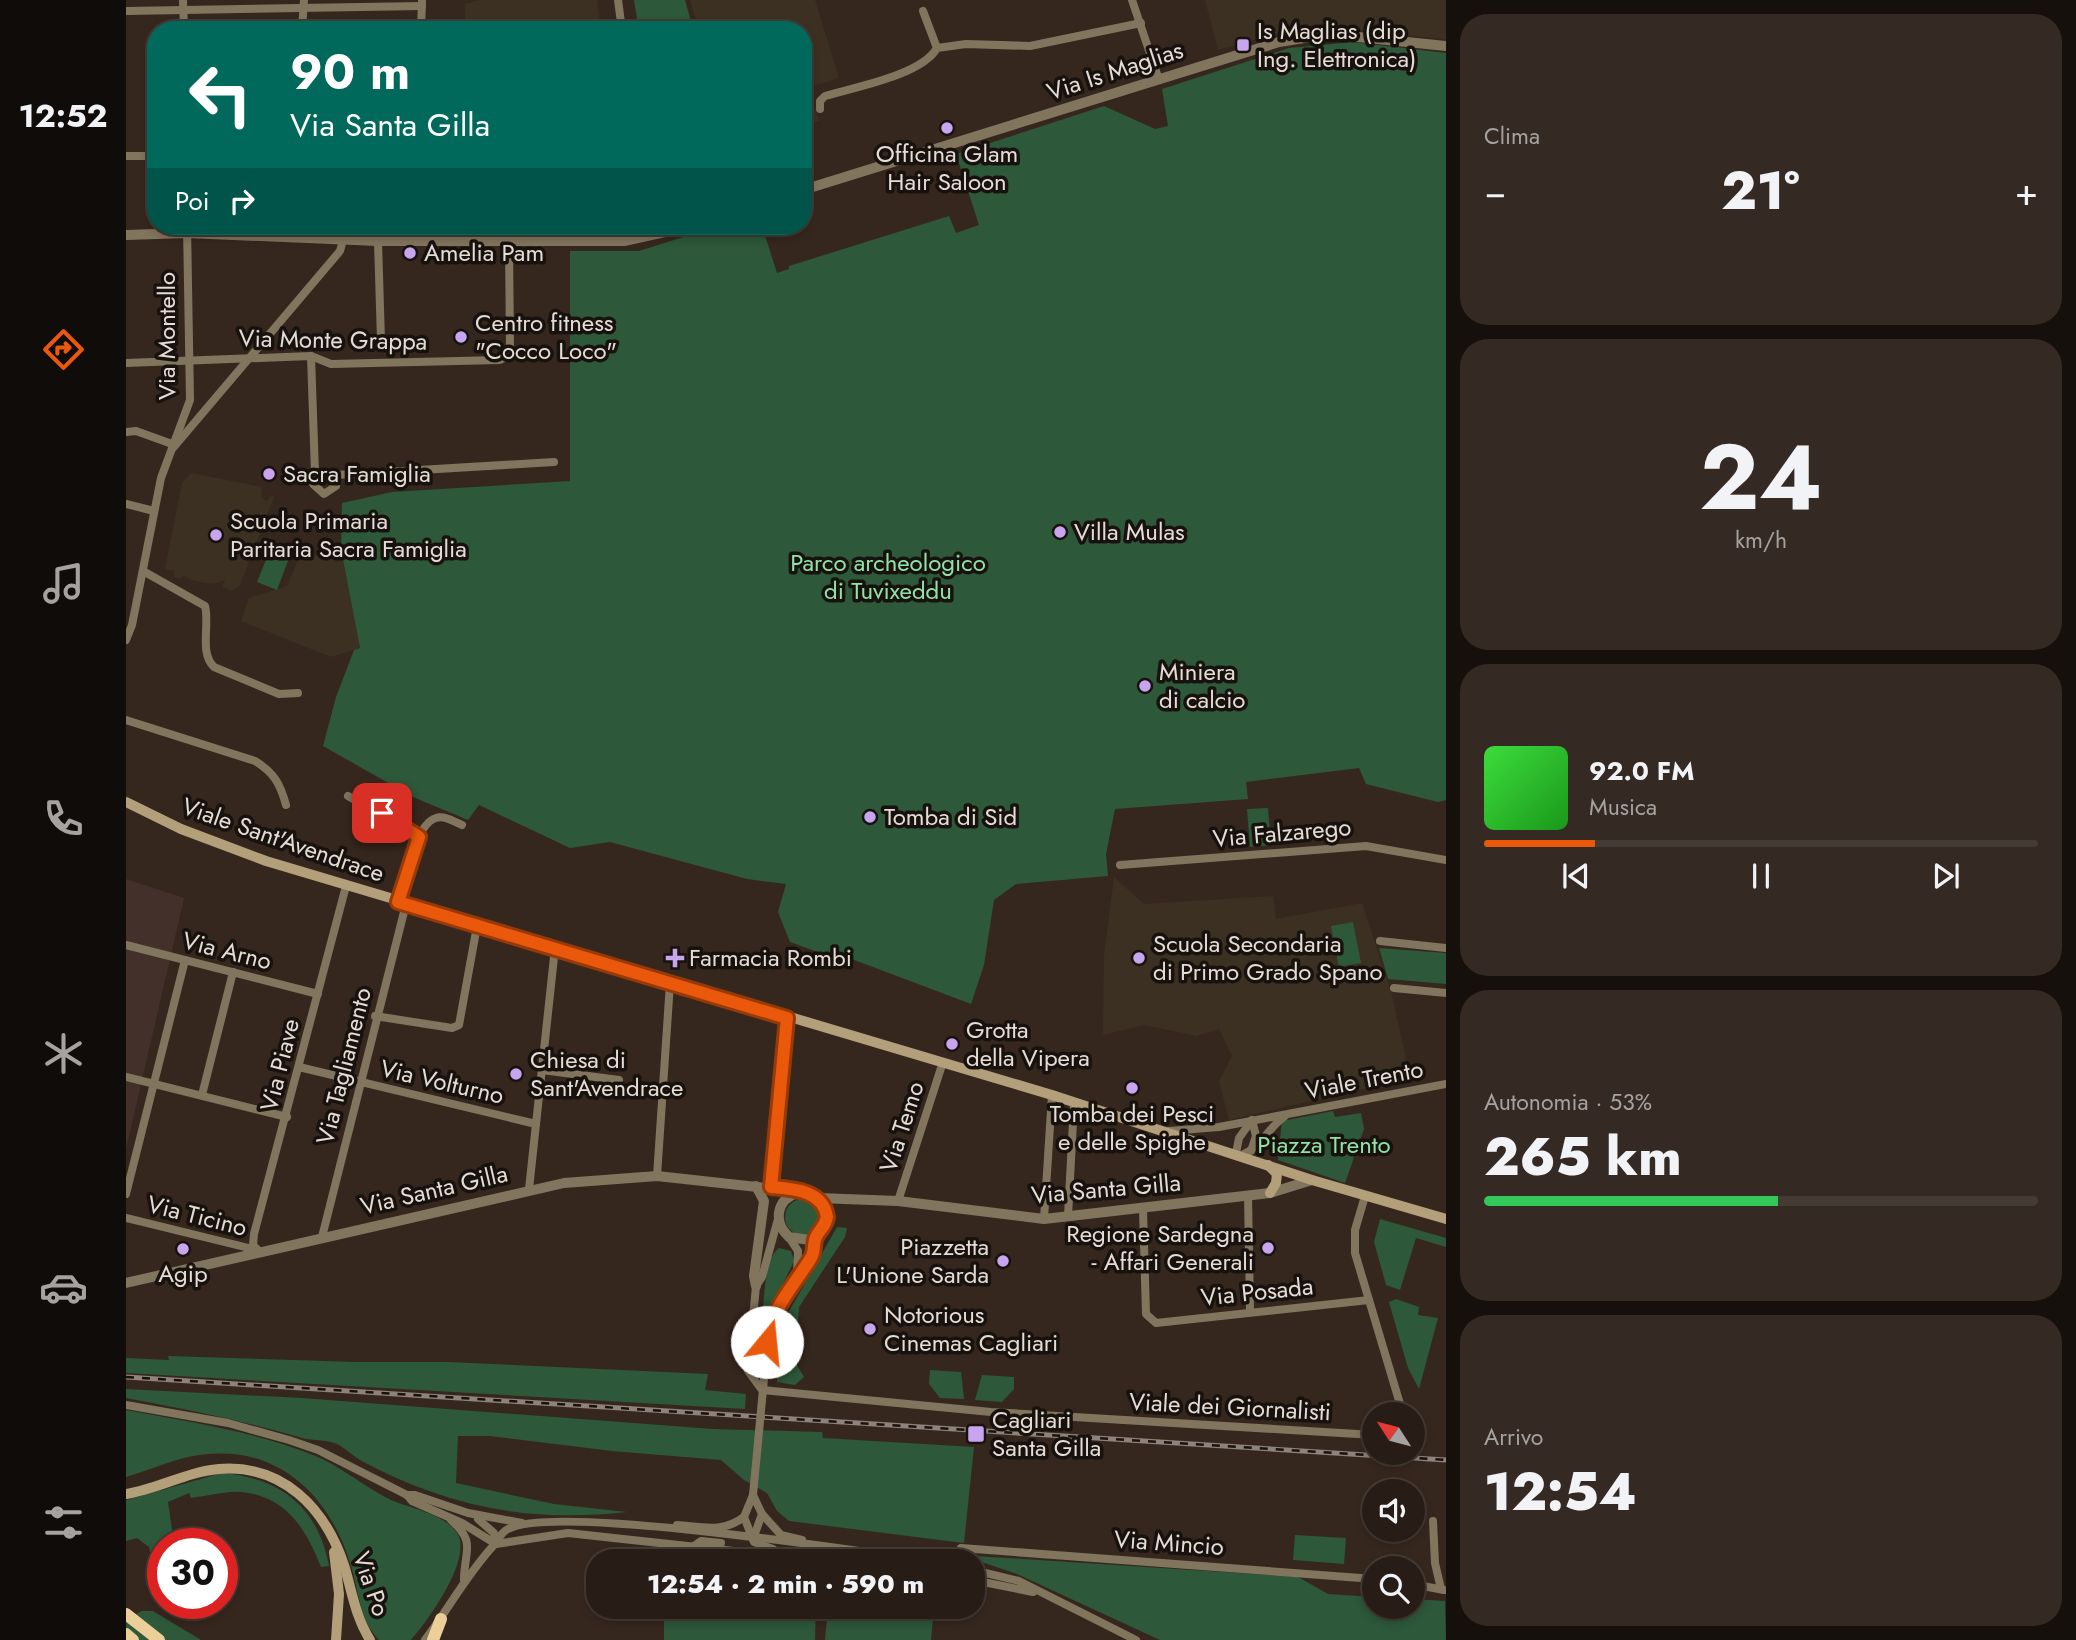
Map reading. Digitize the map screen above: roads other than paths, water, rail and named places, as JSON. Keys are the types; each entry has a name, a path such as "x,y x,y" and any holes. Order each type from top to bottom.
{"highway":[{"path":"126,1614 159,1640"},
{"path":"433,1640 441,1619"},
{"path":"126,1634 133,1640"}],"main road":[{"name":"Viale Sant'Avendrace","path":"126,802 181,829 256,858 1243,1153 1312,1180 1446,1219"},
{"path":"1266,1163 1277,1174 1270,1193"},
{"name":"Via Po","path":"126,1494 193,1473 226,1468 250,1470 281,1481 304,1497 321,1515 343,1563 356,1612 370,1640"},
{"name":"Via Po","path":"333,1541 339,1594 335,1640"}],"street":[{"path":"302,21 304,0"},
{"path":"618,0 621,21"},
{"path":"1132,0 1159,80"},
{"path":"126,11 184,5 303,10 422,3 421,21"},
{"path":"923,11 937,48"},
{"path":"937,48 966,44 1030,47 1141,23"},
{"name":"Via Is Maglias","path":"812,187 1306,36 1355,35 1446,46"},
{"path":"820,109 820,101 825,96 901,74 931,58 937,48"},
{"path":"126,156 147,156"},
{"path":"126,235 147,233"},
{"name":"Via Montello","path":"126,640 132,625 154,511 171,447 190,400 187,359 187,235"},
{"path":"272,235 378,241 624,242 654,235"},
{"path":"532,235 532,241"},
{"path":"126,432 136,431 171,447 253,357 340,251 343,240"},
{"path":"378,241 381,341"},
{"name":"Via Monte Grappa","path":"126,363 311,356 331,364 500,360 508,356 509,242"},
{"path":"311,356 315,473 313,484 324,494 337,486 336,475"},
{"path":"315,473 336,475 554,462"},
{"path":"126,504 154,511"},
{"path":"143,571 205,606 207,649 209,662 214,667 279,694 298,693"},
{"path":"126,720 255,761 271,771 281,785 286,804"},
{"path":"348,796 419,837 437,817 462,825"},
{"name":"Via Tagliamento","path":"322,1237 419,837"},
{"name":"Via Falzarego","path":"1120,864 1366,846 1446,860"},
{"name":"Via Piave","path":"260,1251 253,1245 254,1234 346,886"},
{"path":"375,1016 452,1028 459,1025 477,926"},
{"path":"1380,941 1446,948"},
{"name":"Via Arno","path":"126,945 318,994"},
{"path":"529,1189 555,948"},
{"path":"126,1194 185,960"},
{"path":"202,1096 233,972"},
{"path":"657,1176 670,983"},
{"path":"1394,988 1446,993"},
{"path":"771,1187 787,1018"},
{"name":"Via Temo","path":"898,1201 942,1065"},
{"name":"Via Volturno","path":"299,1067 536,1124"},
{"path":"542,1070 619,1080"},
{"path":"126,1077 287,1117"},
{"name":"Viale Trento","path":"1169,1131 1219,1128 1446,1084"},
{"path":"1044,1219 1052,1096"},
{"path":"1068,1216 1074,1102"},
{"name":"Viale Trento","path":"1243,1153 1288,1114"},
{"path":"1243,1153 1239,1139 1252,1120"},
{"path":"1243,1153 1256,1136 1252,1120"},
{"name":"Via Santa Gilla","path":"126,1283 529,1189 611,1177 657,1176 771,1187 803,1192 818,1198 898,1201 1044,1219 1270,1193 1312,1180"},
{"path":"756,1186 780,1206"},
{"path":"756,1186 764,1202 754,1276 756,1286"},
{"path":"796,1276 799,1266 797,1251 778,1219 780,1206 787,1197 803,1192"},
{"path":"1248,1195 1250,1311"},
{"path":"1365,1196 1354,1242 1399,1402"},
{"path":"633,1526 637,1522 717,1529 731,1527 744,1517 753,1495 769,1326 796,1276 812,1256 816,1237 827,1217 818,1198"},
{"name":"Via Posada","path":"1143,1209 1146,1314 1149,1320 1156,1323 1369,1300"},
{"name":"Via Ticino","path":"126,1218 260,1251"},
{"name":"Viale dei Giornalisti","path":"778,1219 762,1277 756,1286 748,1371 762,1390 991,1412 1362,1434"},
{"path":"789,1237 803,1241 816,1237"},
{"path":"126,1405 228,1423 289,1440 345,1463 496,1544 568,1533 721,1549"},
{"path":"407,1495 415,1495 468,1513 527,1524"},
{"path":"753,1495 762,1514 781,1535 803,1540 810,1546"},
{"path":"468,1513 485,1523 494,1533 496,1544"},
{"path":"443,1514 466,1536 469,1552 464,1580"},
{"path":"694,1546 702,1541 741,1545 752,1539 762,1514"},
{"path":"744,1517 752,1539 774,1549"},
{"path":"1425,1587 1443,1590 1435,1563 1433,1521"},
{"path":"425,1640 464,1580 496,1544 502,1533 511,1527 568,1522 633,1526 833,1549"},
{"name":"Via Mincio","path":"961,1548 1301,1571 1362,1578"},
{"path":"985,1573 1019,1581 1136,1640"},
{"path":"985,1582 1043,1594"}],"railway":[{"path":"126,1377 1446,1460"}],"place":[{"name":"Is Maglias (dip Ing. Elettronica)","path":"1243,45"},
{"name":"Officina Glam Hair Saloon","path":"947,128"},
{"name":"Amelia Pam","path":"410,253"},
{"name":"Centro fitness \"Cocco Loco\"","path":"461,337"},
{"name":"Sacra Famiglia","path":"269,474"},
{"name":"Villa Mulas","path":"1060,532"},
{"name":"Scuola Primaria Paritaria Sacra Famiglia","path":"216,535"},
{"name":"Miniera di calcio","path":"1145,686"},
{"name":"Tomba di Sid","path":"870,817"},
{"name":"Farmacia Rombi","path":"675,958"},
{"name":"Scuola Secondaria di Primo Grado Spano","path":"1139,958"},
{"name":"Grotta della Vipera","path":"952,1044"},
{"name":"Chiesa di Sant'Avendrace","path":"516,1074"},
{"name":"Tomba dei Pesci e delle Spighe","path":"1132,1088"},
{"name":"Regione Sardegna - Affari Generali","path":"1268,1248"},
{"name":"Agip","path":"183,1249"},
{"name":"Piazzetta L'Unione Sarda","path":"1003,1261"},
{"name":"Notorious Cinemas Cagliari","path":"870,1329"},
{"name":"Cagliari Santa Gilla","path":"976,1434"}],"park label":[{"name":"Parco archeologico di Tuvixeddu","path":"888,577"},
{"name":"Piazza Trento","path":"1324,1145"}]}
